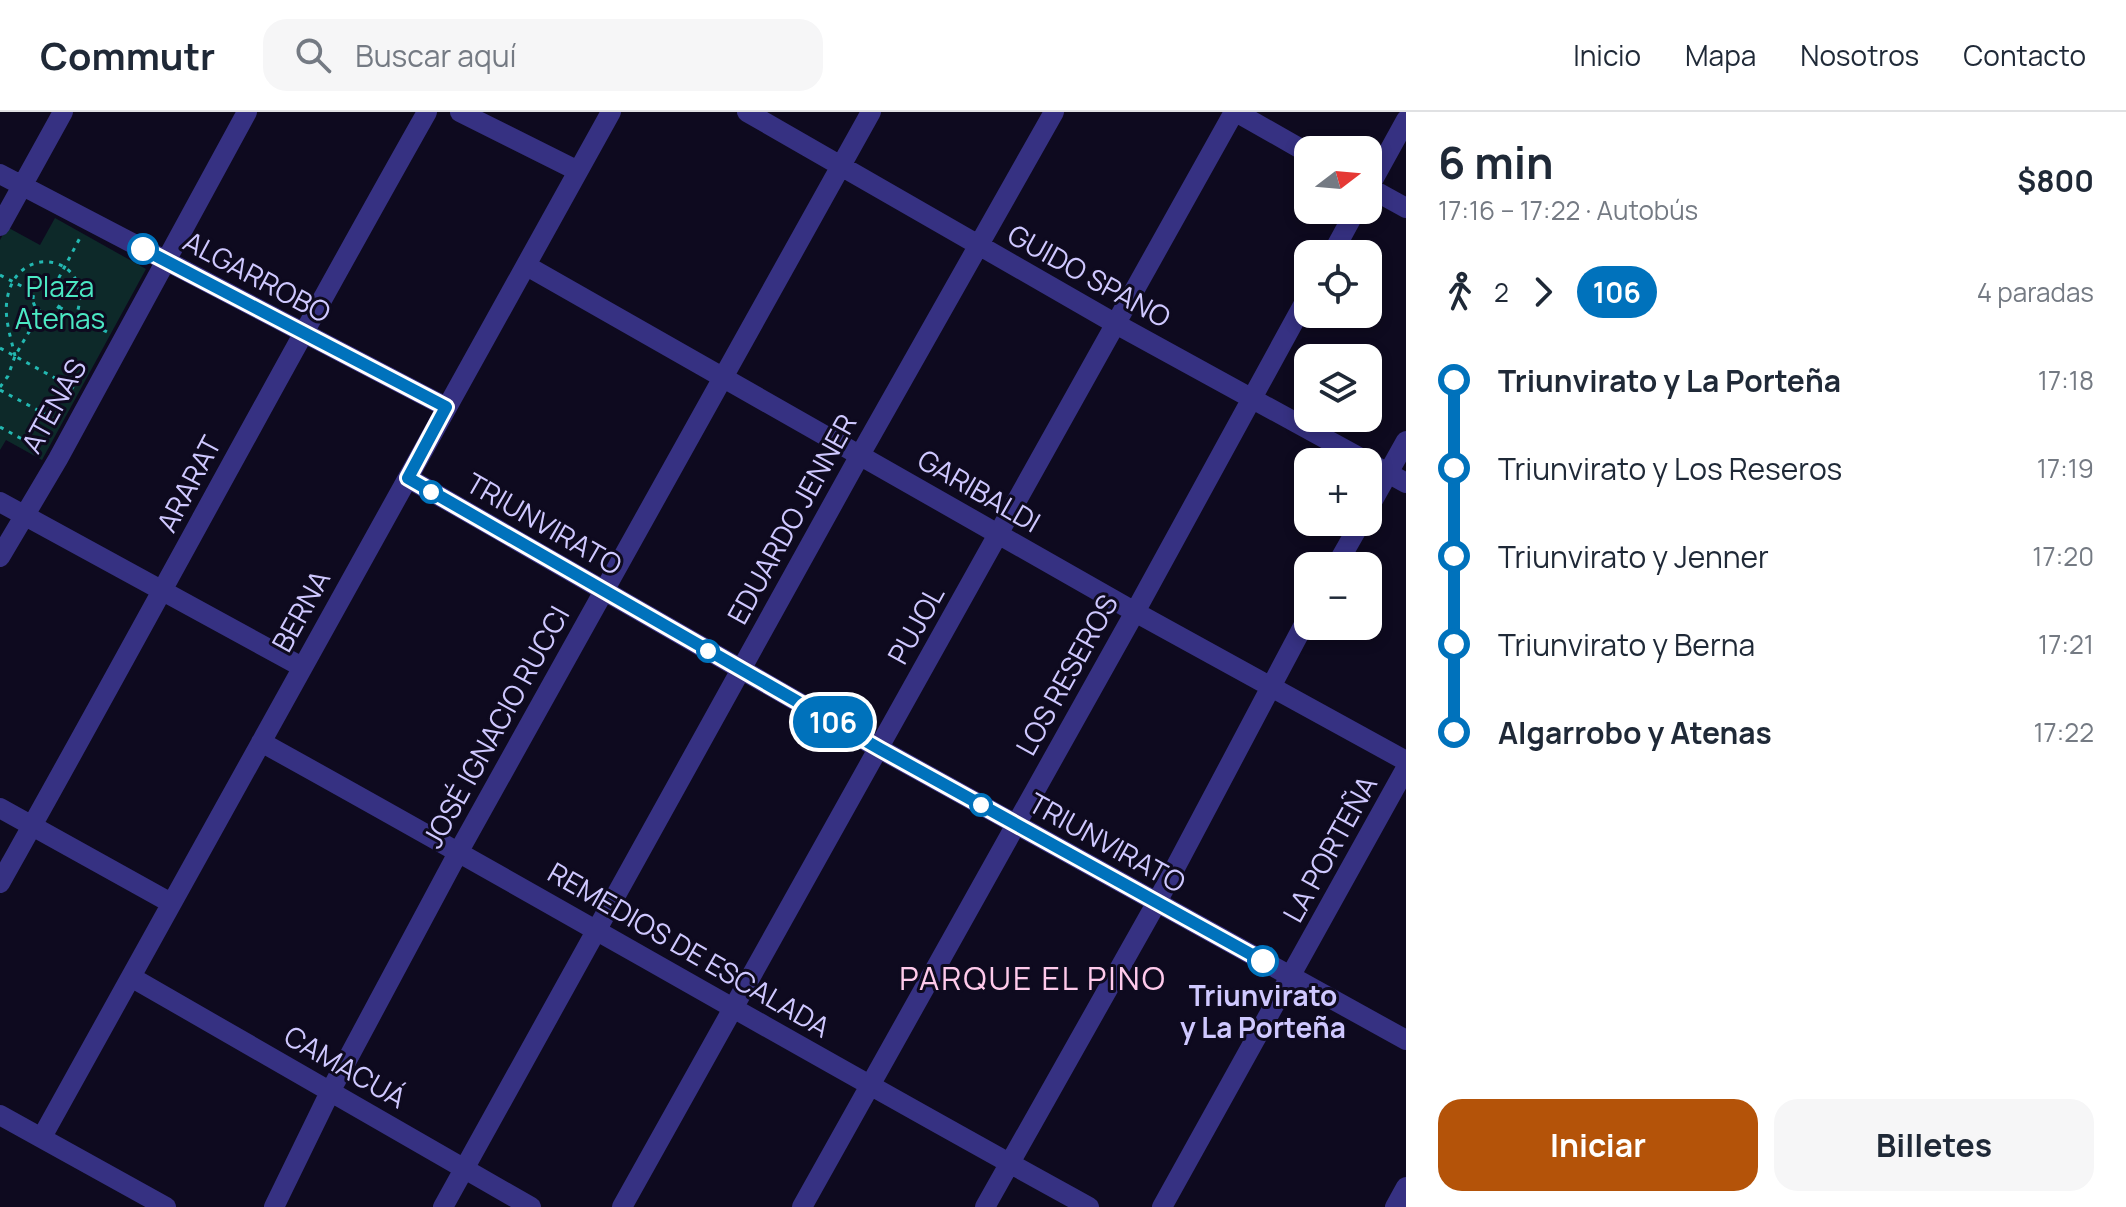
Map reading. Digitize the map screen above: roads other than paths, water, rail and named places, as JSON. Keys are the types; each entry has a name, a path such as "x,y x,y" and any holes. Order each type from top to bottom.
{"street":[{"path":"0,226 63,112"},
{"name":"ATENAS","path":"0,557 58,459 247,112"},
{"name":"ARARAT","path":"0,883 427,112"},
{"path":"460,112 578,171"},
{"name":"BERNA","path":"42,1137 611,112"},
{"name":"GUIDO SPANO","path":"747,112 1116,324 1397,477"},
{"name":"JOSÉ IGNACIO RUCCI","path":"274,1207 331,1090 459,851 871,112"},
{"name":"EDUARDO JENNER","path":"443,1207 740,669 1054,112"},
{"path":"1235,112 1294,145"},
{"name":"PUJOL","path":"622,1207 1235,112"},
{"path":"1382,163 1406,120"},
{"name":"ALGARROBO","path":"0,174 446,407"},
{"path":"1382,195 1406,208"},
{"name":"GARIBALDI","path":"527,266 1135,612 1406,761"},
{"name":"LOS RESEROS","path":"802,1207 1135,612 1294,320"},
{"path":"1382,494 1397,477 1406,441"},
{"name":"TRIUNVIRATO","path":"408,478 880,749 1406,1040"},
{"path":"0,502 302,667"},
{"path":"985,1207 1157,902 1295,640"},
{"name":"REMEDIOS DE ESCALADA","path":"261,742 597,929 868,1086 1089,1207"},
{"name":"LA PORTEÑA","path":"1162,1207 1406,768"},
{"path":"0,808 171,903"},
{"name":"CAMACUÁ","path":"131,977 531,1207"},
{"path":"0,1115 166,1207"},
{"path":"1395,1207 1406,1187"}],"place":[{"name":"Triunvirato y La Porteña","path":"1263,961"}],"district":[{"name":"PARQUE EL PINO","path":"1033,979"}],"park label":[{"name":"Plaza Atenas","path":"60,303"}]}
